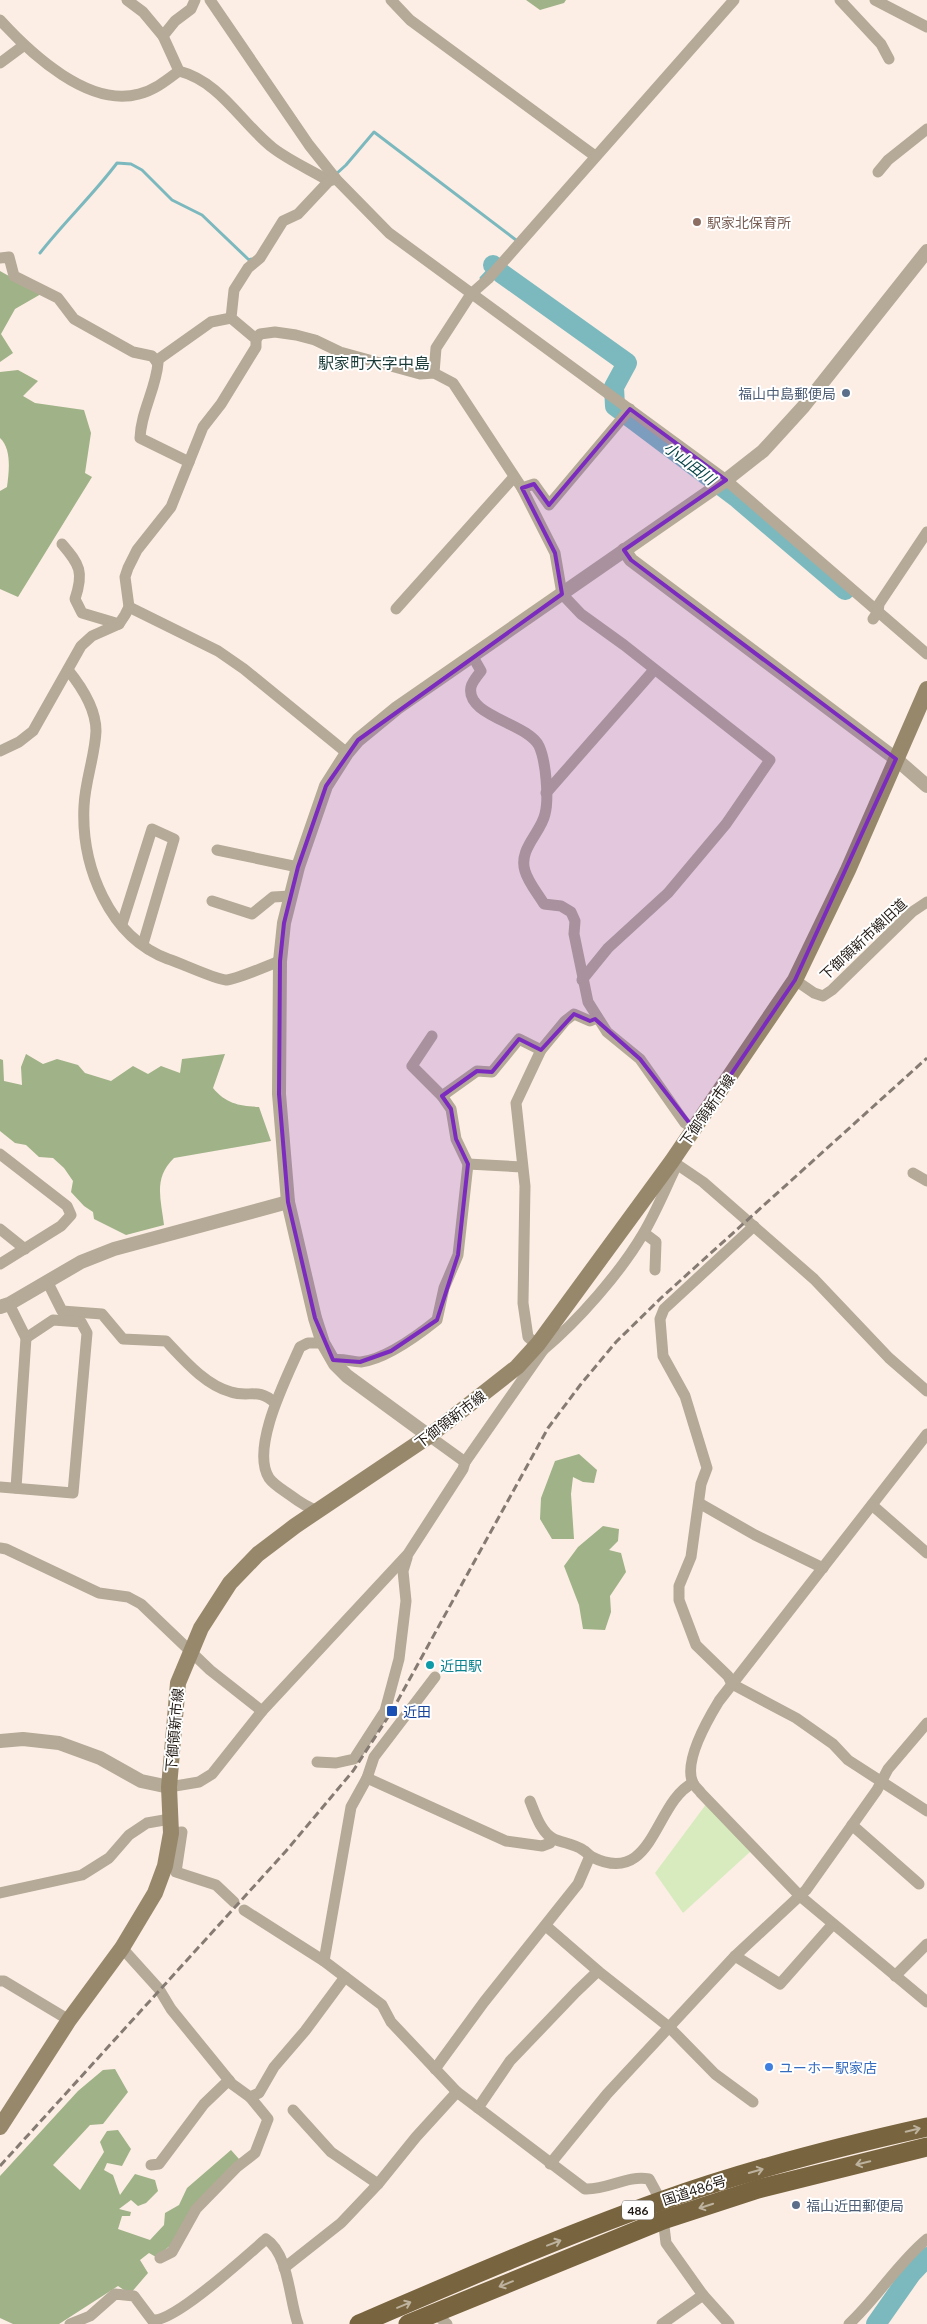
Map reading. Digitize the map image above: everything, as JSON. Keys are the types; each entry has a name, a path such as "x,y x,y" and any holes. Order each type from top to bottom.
{"highway":[{"name":"国道486号","path":"359,2324 511,2260 661,2201 753,2171 927,2127"},
{"name":"国道486号","path":"408,2324 441,2318 663,2220 758,2189 927,2146"}],"main road":[{"name":"下御領新市線","path":"0,2127 69,2020 122,1948 155,1893 164,1866 170,1826 169,1787 178,1683 201,1628 230,1583 258,1554 316,1510 429,1436 540,1347 672,1161 794,980 848,870 927,689"}],"street":[{"path":"127,0 143,12 163,36 179,71 193,75 214,90 272,148 333,180"},
{"path":"163,36 175,21 191,9 195,0"},
{"path":"210,0 333,180 389,233 726,480 875,615 927,654"},
{"path":"391,0 410,20 595,156"},
{"path":"434,373 436,348 472,294 488,279 734,0"},
{"path":"840,0 882,44 889,59"},
{"path":"875,0 927,27"},
{"path":"0,20 23,46 67,78 100,92 118,97 139,94 159,86 179,71"},
{"path":"0,63 23,46"},
{"path":"878,172 888,160 927,129"},
{"path":"231,318 234,290 248,268 260,258 283,221 298,214 333,180"},
{"path":"465,1462 348,1376 333,1360 323,1343 315,1318 288,1202 279,1094 280,961 284,923 290,896 326,786 347,753 358,740 397,708 473,657 764,452 804,406 927,252"},
{"path":"0,258 9,257 14,276 58,298 74,319 133,352 152,356 158,364 158,374 141,421 140,438 189,462"},
{"path":"231,318 256,339"},
{"path":"156,361 211,322 231,318"},
{"path":"0,750 19,742 33,731 81,646 92,636 119,624 129,607 125,577 128,568 137,550 171,507 203,427 221,404 256,347 256,339 260,334 275,332 296,335 314,340 340,352 420,374 434,373 453,383 522,488 555,553 562,594 581,614 605,630 770,760 726,824 668,893 608,948 582,980"},
{"path":"522,488 534,484 549,505 630,409"},
{"path":"396,610 514,477"},
{"path":"875,615 879,604 927,532"},
{"path":"62,544 78,563 81,581 75,599 82,614 119,624"},
{"path":"624,550 631,560 896,759 927,786"},
{"path":"129,607 218,651 244,669 347,753"},
{"path":"473,657 481,671 470,687 472,699 480,708 530,734 539,745 544,760 545,815 524,858 525,871 544,904 561,906 571,912 575,921 574,934 582,980 588,1002 597,1018 607,1032 640,1059 685,1122 694,1129"},
{"path":"68,670 85,692 96,730 84,806 87,843 94,879 102,900 122,924 152,953 226,980 280,961"},
{"path":"546,793 654,670"},
{"path":"122,924 152,829 174,840 143,944"},
{"path":"217,850 298,867"},
{"path":"212,901 252,914 273,897 290,896"},
{"name":"下御領新市線旧道","path":"794,980 814,993 823,996 832,990 912,912 927,902"},
{"path":"540,1347 528,1337 523,1303 525,1186 516,1102 541,1050 565,1021 574,1014 590,1021 597,1018"},
{"path":"333,1360 340,1359 360,1362 391,1351 437,1320 444,1288 458,1256 468,1164 456,1139 451,1109 442,1096 412,1066 432,1036"},
{"path":"442,1096 477,1071 492,1072 519,1039 541,1050"},
{"path":"0,1154 67,1206 71,1215 61,1226 0,1264"},
{"path":"672,1161 703,1182 814,1279 889,1358 927,1391"},
{"path":"0,1741 23,1738 59,1743 100,1758 141,1781 169,1787 199,1782 212,1774 262,1711 408,1554 540,1347 564,1332 630,1254 644,1233 674,1171 672,1161"},
{"path":"468,1164 522,1166"},
{"path":"913,1173 927,1181"},
{"path":"16,1488 26,1338 4,1305 80,1262 114,1249 288,1202"},
{"path":"754,1226 664,1309 660,1319 663,1356 685,1396 707,1468 702,1484 690,1557 679,1586 679,1600 685,1621 696,1646 728,1676 732,1684 796,1718 833,1744 848,1760 875,1779 882,1780 927,1811"},
{"path":"0,1229 25,1249"},
{"path":"644,1233 656,1242 655,1270"},
{"path":"47,1281 62,1311 102,1314 122,1339 166,1341 208,1380 230,1392 257,1392 269,1397 275,1403"},
{"path":"0,1487 73,1493 87,1333 81,1322 52,1320 26,1338"},
{"path":"316,1510 308,1508 278,1487 269,1479 265,1467 267,1431 275,1403 300,1347 308,1343 323,1343"},
{"path":"927,1434 732,1684 704,1726 691,1769 693,1783 800,1896 832,1925 927,2002"},
{"path":"699,1503 755,1535 823,1568"},
{"path":"872,1505 927,1554"},
{"path":"0,1548 6,1549 99,1593 128,1597 141,1604 210,1670 262,1711"},
{"path":"317,1762 336,1763 354,1759 385,1711 399,1659 406,1601 403,1571 408,1554"},
{"path":"324,1961 351,1807 367,1778 374,1757 435,1677"},
{"path":"385,1711 394,1732"},
{"path":"550,2164 607,2094 735,1956 800,1896 852,1825 888,1769 927,1723"},
{"path":"367,1778 506,1841 542,1846 550,1843 552,1838"},
{"path":"530,1801 542,1827 552,1838 583,1849 590,1856 609,1864 624,1862 637,1856 650,1845 667,1810 682,1789 693,1783"},
{"path":"0,1893 82,1875 109,1858 129,1835 147,1823 170,1826 182,1832 176,1872 216,1885 234,1902"},
{"path":"852,1825 919,1884"},
{"path":"435,2069 484,2002 578,1884 590,1856"},
{"path":"244,1910 324,1961 382,2004 391,2022 457,2092 585,2189 599,2190 636,2177 649,2179 661,2201 666,2243 703,2295 729,2324"},
{"path":"735,1956 780,1984 832,1925"},
{"path":"546,1926 598,1971 669,2027 715,2074 753,2102"},
{"path":"895,1976 927,1944"},
{"path":"122,1948 159,1989 171,2009 229,2080 250,2097 268,2119 255,2153 237,2167 196,2208 172,2252 160,2258"},
{"path":"478,2108 510,2061 598,1971"},
{"path":"250,2097 259,2093 274,2066 305,2031 345,1976"},
{"path":"0,1981 4,1981 69,2020"},
{"path":"151,2165 159,2164 204,2104 229,2080"},
{"path":"284,2268 341,2223 378,2184 416,2136 457,2092"},
{"path":"293,2110 331,2152 378,2184"},
{"path":"70,2324 90,2316 115,2294 134,2296 152,2320 159,2321 192,2300 266,2239 272,2243 284,2268 298,2324"},
{"path":"849,2324 871,2303 917,2247 927,2239"},
{"path":"662,2324 703,2295"}],"highlighted area":[{"path":"630,409 726,480 624,550 631,560 896,759 795,980 694,1129 640,1059 595,1019 590,1021 574,1014 541,1050 519,1039 492,1072 477,1071 442,1096 451,1109 456,1139 468,1164 458,1255 437,1320 391,1351 360,1362 333,1360 315,1318 288,1202 279,1094 280,961 284,923 298,867 326,786 358,740 562,594 555,553 522,488 534,484 549,505"}],"green space":[{"path":"526,0 566,0 564,3 540,10"},
{"path":"0,271 41,294 15,309 1,334 13,353 0,362"},
{"path":"18,370 38,381 23,396 35,403 84,410 91,433 85,473 92,477 18,597 0,589 0,491 7,487 9,468 8,454 0,438 0,372"},
{"path":"26,1054 43,1064 57,1059 78,1065 85,1073 111,1081 133,1066 148,1074 161,1066 180,1073 182,1059 225,1054 213,1088 228,1101 259,1107 271,1141 174,1158 163,1173 161,1181 160,1198 164,1225 126,1235 94,1219 93,1212 84,1206 71,1192 73,1181 64,1168 53,1158 39,1157 26,1145 15,1143 0,1131 0,1059 3,1060 4,1081 22,1085 21,1067"},
{"path":"579,1454 597,1470 594,1483 583,1482 573,1477 571,1494 574,1539 552,1539 540,1519 541,1498 555,1461"},
{"path":"603,1526 619,1529 618,1541 609,1550 621,1553 626,1572 610,1596 611,1612 605,1630 583,1629 579,1605 564,1566 578,1547"},
{"path":"707,1803 751,1851 683,1913 655,1873"},
{"path":"115,2069 128,2092 103,2124 90,2125 53,2165 80,2190 104,2152 100,2142 107,2131 118,2130 131,2149 122,2166 107,2163 104,2170 113,2175 120,2195 135,2174 155,2180 158,2191 146,2203 138,2206 131,2200 119,2209 131,2212 130,2216 122,2216 118,2229 150,2240 164,2225 165,2213 179,2205 187,2188 231,2150 239,2159 171,2245 156,2257 149,2253 140,2260 148,2273 130,2294 118,2286 59,2324 13,2324 0,2318 0,2176 78,2091 103,2070"}],"waterway":[{"path":"335,175 374,132 516,240"},
{"path":"40,253 117,163 131,164 142,170 172,200 202,215 249,260 251,259"},
{"path":"481,278 497,261"},
{"name":"小山田川","path":"493,265 501,273 627,363 614,387 615,406 736,497 845,590"},
{"name":"小山田川","path":"876,2324 911,2274 927,2257"}],"railway":[{"path":"0,2166 286,1851 353,1771 392,1711 548,1428 616,1342 661,1298 927,1058"}],"place":[{"name":"駅家北保育所","path":"697,222"},
{"name":"福山中島郵便局","path":"846,393"},
{"name":"近田駅","path":"430,1665"},
{"name":"近田","path":"392,1711"},
{"name":"ユーホー駅家店","path":"769,2067"},
{"name":"福山近田郵便局","path":"796,2205"}],"district":[{"name":"駅家町大字中島","path":"374,362"}]}
